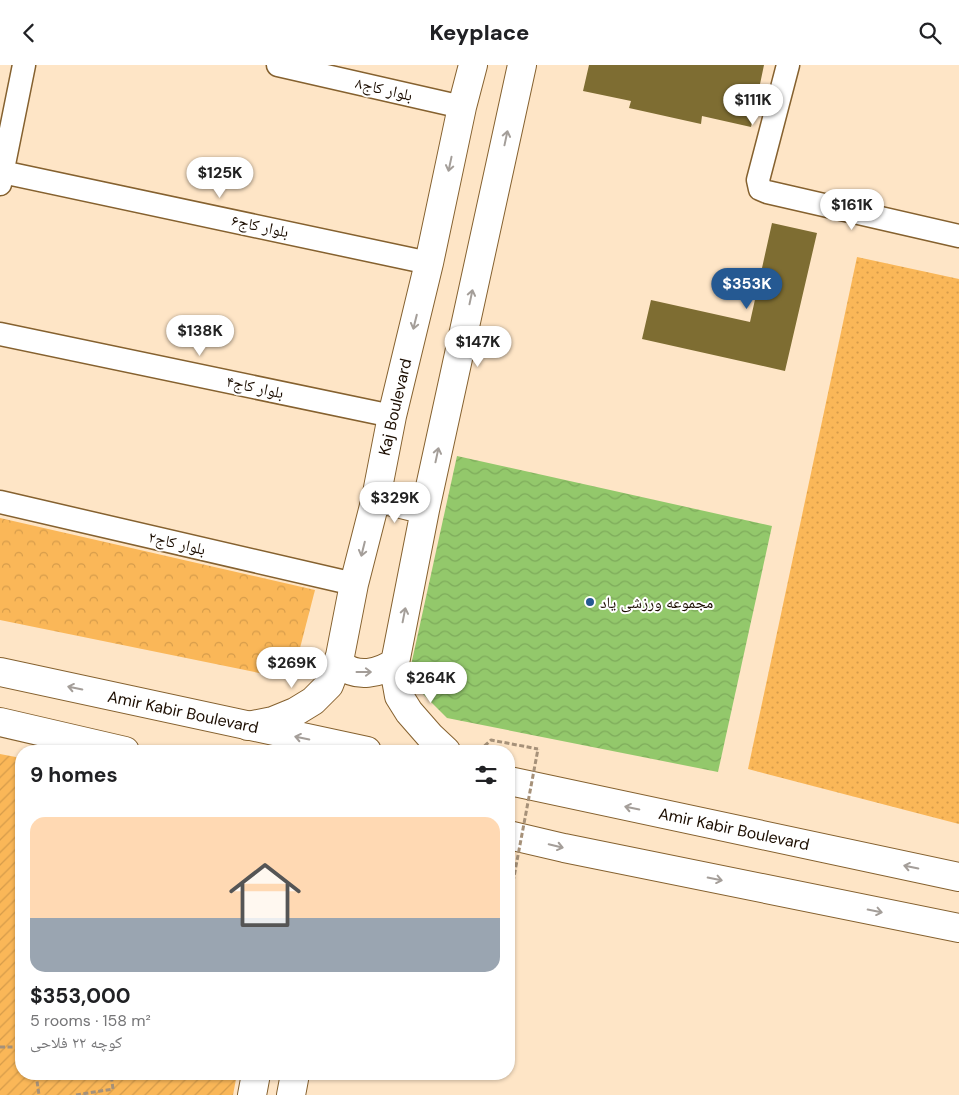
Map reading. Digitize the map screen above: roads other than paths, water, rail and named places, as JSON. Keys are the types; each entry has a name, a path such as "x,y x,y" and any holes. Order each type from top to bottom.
{"street":[{"path":"1,178 24,65"},
{"name":"بلوار کاج۸","path":"278,65 462,107"},
{"name":"Kaj Boulevard","path":"248,726 273,721 295,712 313,701 329,685 340,657 354,584 376,498 392,416 429,263 462,107 473,65"},
{"path":"439,745 409,712 399,696 394,668 425,510 522,65"},
{"path":"788,65 758,180 760,189 959,236"},
{"name":"بلوار کاج۶","path":"1,178 429,263"},
{"name":"بلوار کاج۴","path":"0,334 392,416"},
{"path":"376,498 425,510"},
{"name":"بلوار کاج۲","path":"0,502 354,584"},
{"path":"340,657 341,665 348,670 361,674 386,669 395,662"},
{"name":"Amir Kabir Boulevard","path":"0,672 338,745"},
{"path":"0,723 98,745"},
{"name":"Amir Kabir Boulevard","path":"515,782 959,877"},
{"path":"515,836 959,928"},
{"path":"252,1095 255,1080"},
{"path":"291,1095 294,1080"}],"water":[{"name":"مجموعه ورزشی یاد","path":"457,456 772,526 718,772 447,718 408,679"}],"place":[{"name":"مجموعه ورزشی یاد","path":"590,602"}]}
